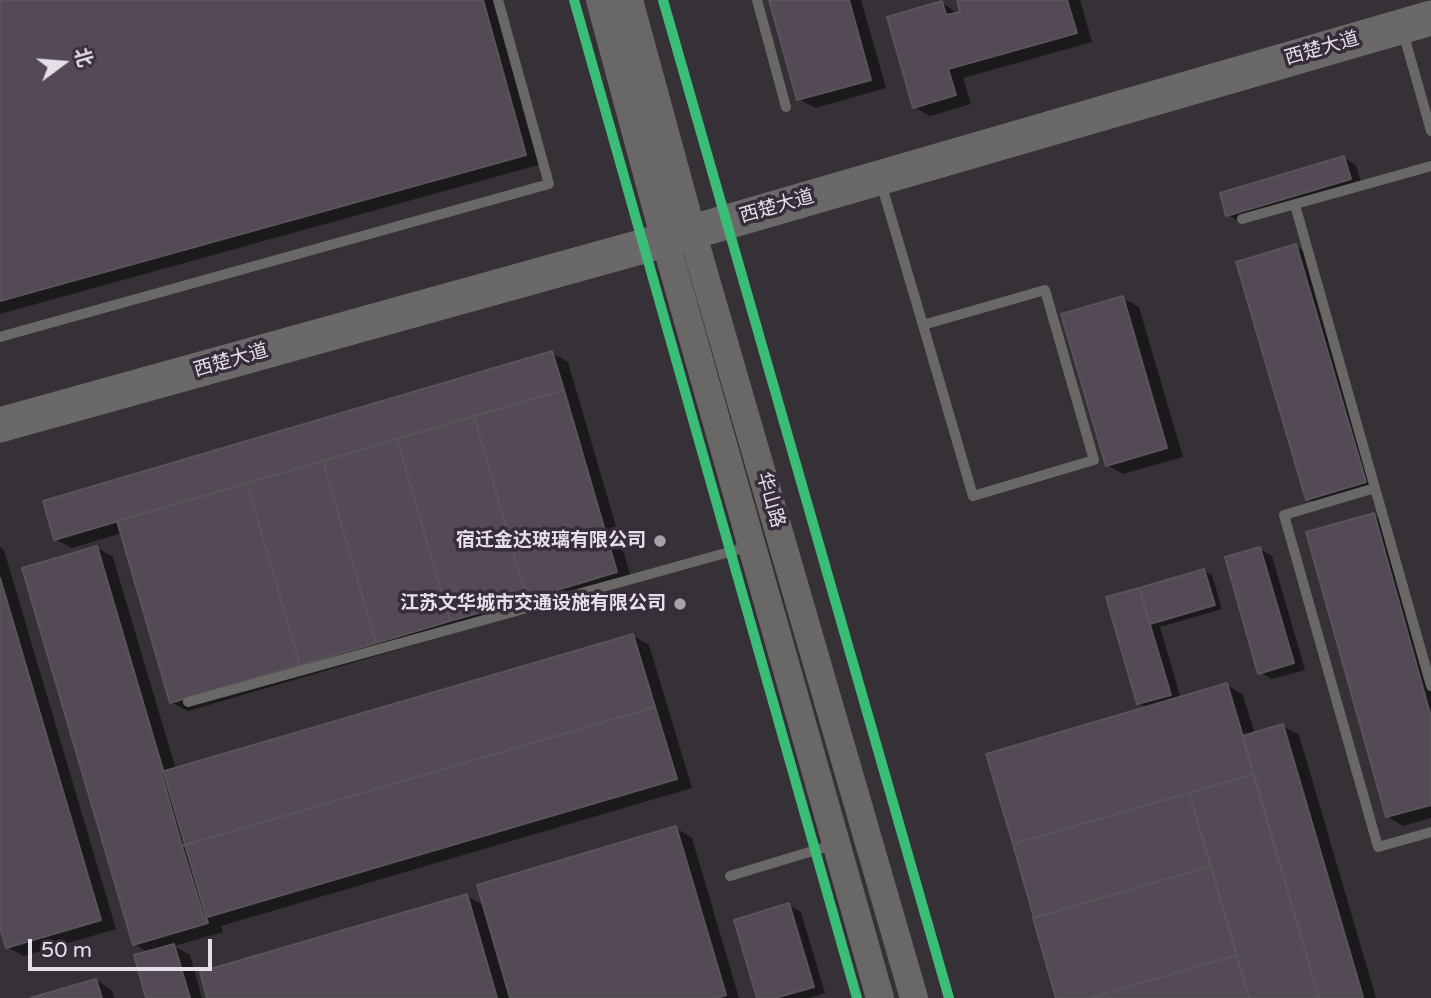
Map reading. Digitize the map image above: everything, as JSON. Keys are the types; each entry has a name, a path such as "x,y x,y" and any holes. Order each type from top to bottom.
{"main road":[{"name":"西楚大道","path":"0,425 678,236 1416,22"}],"street":[{"name":"华山路","path":"600,0 678,236 766,542 914,998"},
{"name":"华山路","path":"629,0 678,236"},
{"name":"华山路","path":"766,542 836,844 880,998"}],"lane":[{"path":"0,337 549,184 498,0"},
{"path":"757,0 786,107"},
{"path":"1416,22 1431,131"},
{"path":"1242,219 1431,166"},
{"path":"879,177 973,496 1094,460 1045,290 923,325"},
{"path":"1295,205 1431,686"},
{"path":"1376,488 1284,515 1378,847 1431,832"},
{"path":"188,702 766,542"},
{"path":"730,876 836,844"}],"building":[{"path":"0,0 483,0 526,155 0,301"},
{"path":"769,0 849,0 871,80 797,100"},
{"path":"957,0 1067,0 1077,33 948,69 956,95 913,108 887,17 942,1 946,15 960,12"},
{"path":"1344,156 1351,179 1226,216 1220,193"},
{"path":"1296,244 1366,482 1306,500 1236,262"},
{"path":"1123,296 1167,448 1106,466 1061,314"},
{"path":"552,351 564,390 54,540 43,501"},
{"path":"564,390 617,572 527,599 474,416"},
{"path":"474,416 527,599 450,621 397,439"},
{"path":"397,439 450,621 376,643 323,461"},
{"path":"323,461 376,643 300,665 247,483"},
{"path":"247,483 300,665 170,703 117,521"},
{"path":"1374,513 1431,717 1431,805 1386,817 1306,532"},
{"path":"97,546 208,923 133,945 22,568"},
{"path":"1260,547 1294,663 1258,674 1225,557"},
{"path":"1204,569 1215,605 1150,624 1139,588"},
{"path":"0,578 101,920 6,948 0,928"},
{"path":"1139,588 1171,695 1137,704 1106,597"},
{"path":"633,634 655,707 182,846 161,772"},
{"path":"1227,683 1254,774 1013,844 986,754"},
{"path":"655,707 677,779 204,918 182,846"},
{"path":"1283,724 1363,997 1319,998 1242,736"},
{"path":"1254,774 1319,998 1249,998 1189,793"},
{"path":"1189,793 1211,866 1034,918 1013,844"},
{"path":"676,826 726,995 717,998 510,998 477,885"},
{"path":"1211,866 1237,955 1090,998 1056,998 1033,918"},
{"path":"467,894 497,998 207,998 200,972"},
{"path":"789,903 814,987 775,998 757,998 734,920"},
{"path":"174,944 190,998 146,998 134,955"},
{"path":"1237,955 1249,998 1090,998"},
{"path":"96,979 102,998 30,998"}],"cycle path":[{"path":"574,0 857,998"},
{"path":"663,0 949,998"}],"place":[{"name":"宿迁金达玻璃有限公司","path":"660,541"},
{"name":"江苏文华城市交通设施有限公司","path":"680,604"}]}
